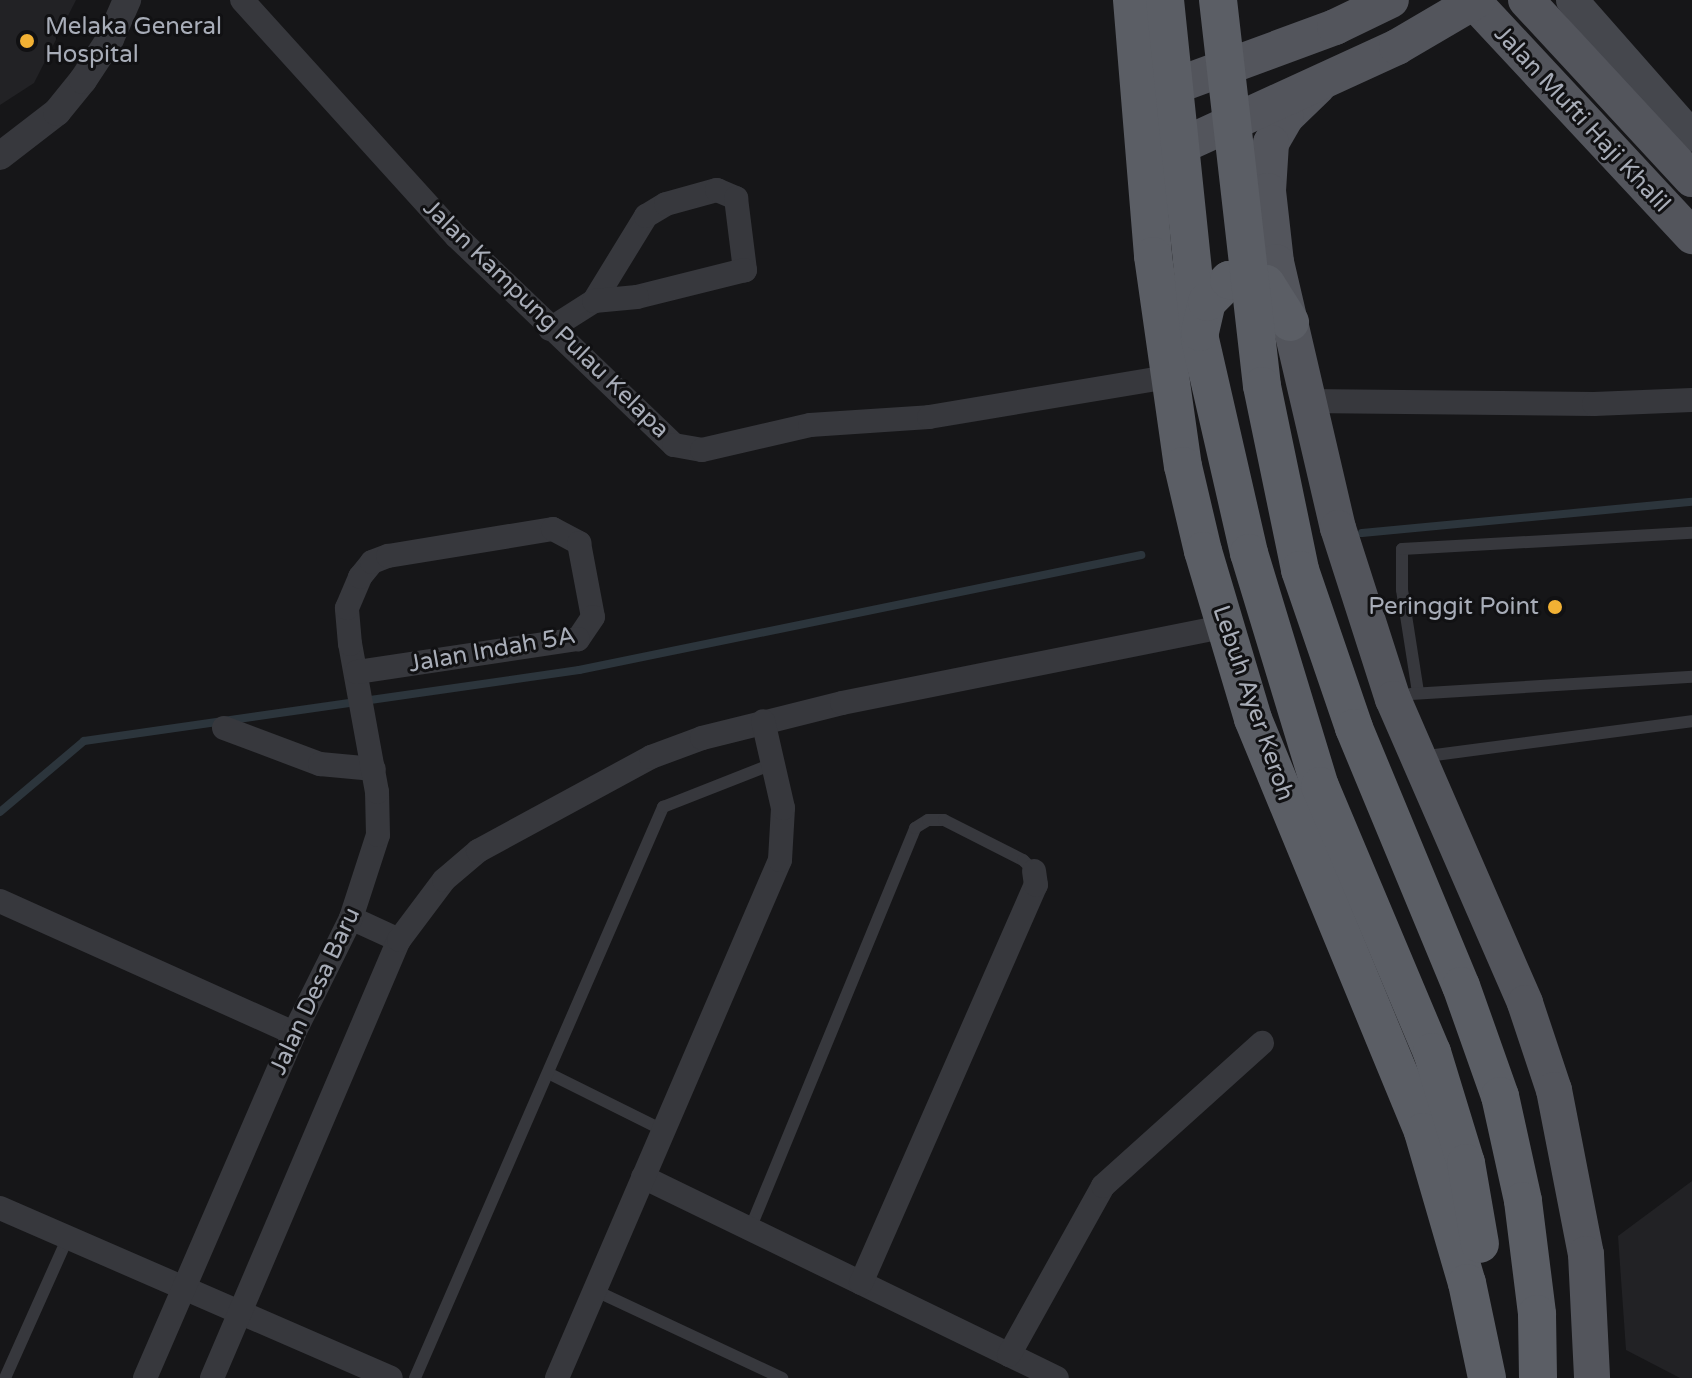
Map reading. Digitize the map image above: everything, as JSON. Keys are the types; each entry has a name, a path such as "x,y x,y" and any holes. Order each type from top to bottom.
{"highway":[{"name":"Lebuh Ayer Keroh","path":"1132,0 1153,256 1169,377 1183,466 1223,627 1253,719 1423,1132 1461,1257 1489,1378"},
{"path":"1165,0 1200,339 1280,666 1320,786 1432,1052 1466,1163 1485,1270 1489,1378"},
{"path":"1218,0 1262,386 1300,570 1354,728 1461,986 1500,1096 1523,1201 1537,1314 1538,1378"},
{"path":"1200,339 1207,302 1229,280 1266,284 1290,322"}],"main road":[{"path":"1175,86 1335,27 1391,0"},
{"path":"1526,0 1692,179"},
{"path":"1572,0 1692,136"},
{"path":"1181,146 1318,86 1474,1"},
{"name":"Jalan Mufti Haji Khalil","path":"1474,1 1692,236"},
{"path":"1318,86 1286,117 1271,143 1268,191 1307,401 1338,528 1405,696 1417,758 1525,1003 1554,1090 1574,1173 1593,1361"}],"street":[{"path":"0,156 57,112 83,80 127,0"},
{"name":"Jalan Kampung Pulau Kelapa","path":"242,0 456,236 649,426 674,445 702,450 810,425 929,417 1169,377"},
{"path":"550,329 594,301 646,216 666,204 717,190 736,198 745,270 637,297 594,301"},
{"path":"1307,401 1606,404 1692,400"},
{"name":"Jalan Indah 5A","path":"553,529 579,543 593,617 578,639 357,677 347,608 372,562 553,529"},
{"path":"212,1378 399,940 444,880 516,827 651,757 763,721 1223,627"},
{"name":"Jalan Desa Baru","path":"145,1378 294,1033 351,918 378,835 374,769 357,677"},
{"path":"557,1378 780,860 783,808 763,721"},
{"path":"224,728 320,764 374,769"},
{"path":"861,1283 1036,885 1034,871"},
{"path":"0,901 294,1033"},
{"path":"351,918 399,940"},
{"path":"1009,1355 1103,1186 1262,1043"},
{"path":"643,1177 1057,1378"},
{"path":"0,1208 391,1378"},
{"path":"1593,1361 1611,1378"}],"lane":[{"path":"1692,533 1402,549 1405,696 1692,677"},
{"path":"1417,758 1692,721"},
{"path":"415,1378 550,1074 663,807 772,764"},
{"path":"750,1229 915,828 928,820 944,820 1023,860 1034,871"},
{"path":"550,1074 663,1130"},
{"path":"5,1378 68,1237"},
{"path":"594,1290 782,1378"}],"shaded area":[{"name":"Melaka General Hospital","path":"0,0 76,0 34,83 0,105"},
{"path":"1692,1181 1692,1378 1680,1378 1626,1350 1618,1236"}],"waterway":[{"path":"1362,533 1692,502"},
{"path":"0,812 84,741 579,670 1141,555"}],"place":[{"name":"Melaka General Hospital","path":"27,41"},
{"name":"Peringgit Point","path":"1555,607"}]}
